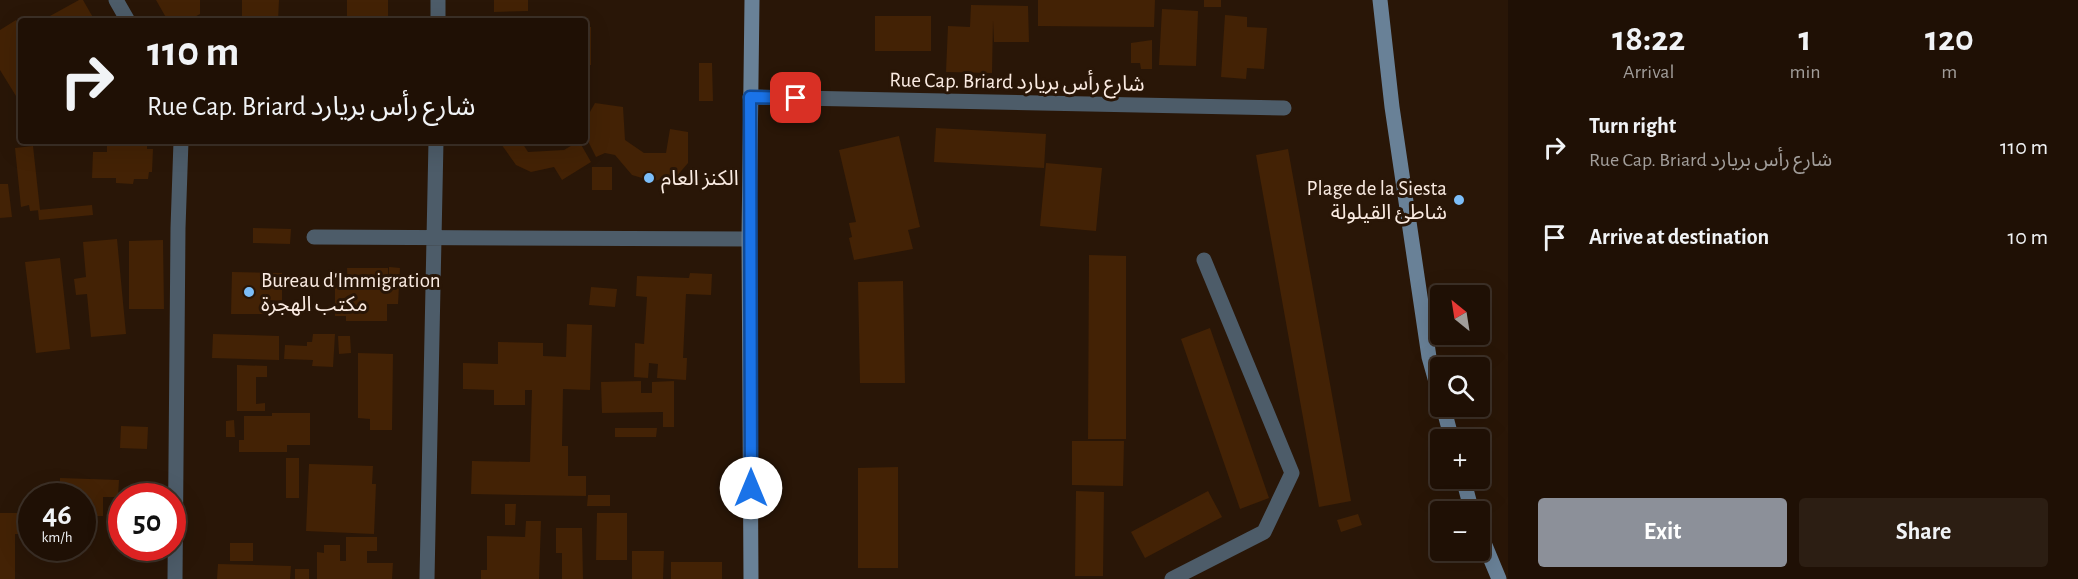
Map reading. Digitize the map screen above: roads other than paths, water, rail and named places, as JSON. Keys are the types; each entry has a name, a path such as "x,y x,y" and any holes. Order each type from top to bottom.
{"main road":[{"path":"752,0 749,239 752,579"},
{"path":"1380,0 1392,107 1430,361"},
{"path":"1490,557 1499,579"}],"street":[{"path":"116,0 126,18"},
{"path":"438,0 438,18"},
{"name":"Rue Cap. Briard شارع رأس بريارد","path":"750,97 1284,108"},
{"path":"175,579 181,144"},
{"path":"427,579 436,144"},
{"path":"314,237 749,239"},
{"path":"1172,579 1264,532 1292,473 1204,260"}],"place":[{"name":"الكنز العام","path":"649,178"},
{"name":"Plage de la Siesta شاطئ القيلولة","path":"1459,200"},
{"name":"Bureau d'Immigration مكتب الهجرة","path":"249,292"}]}
